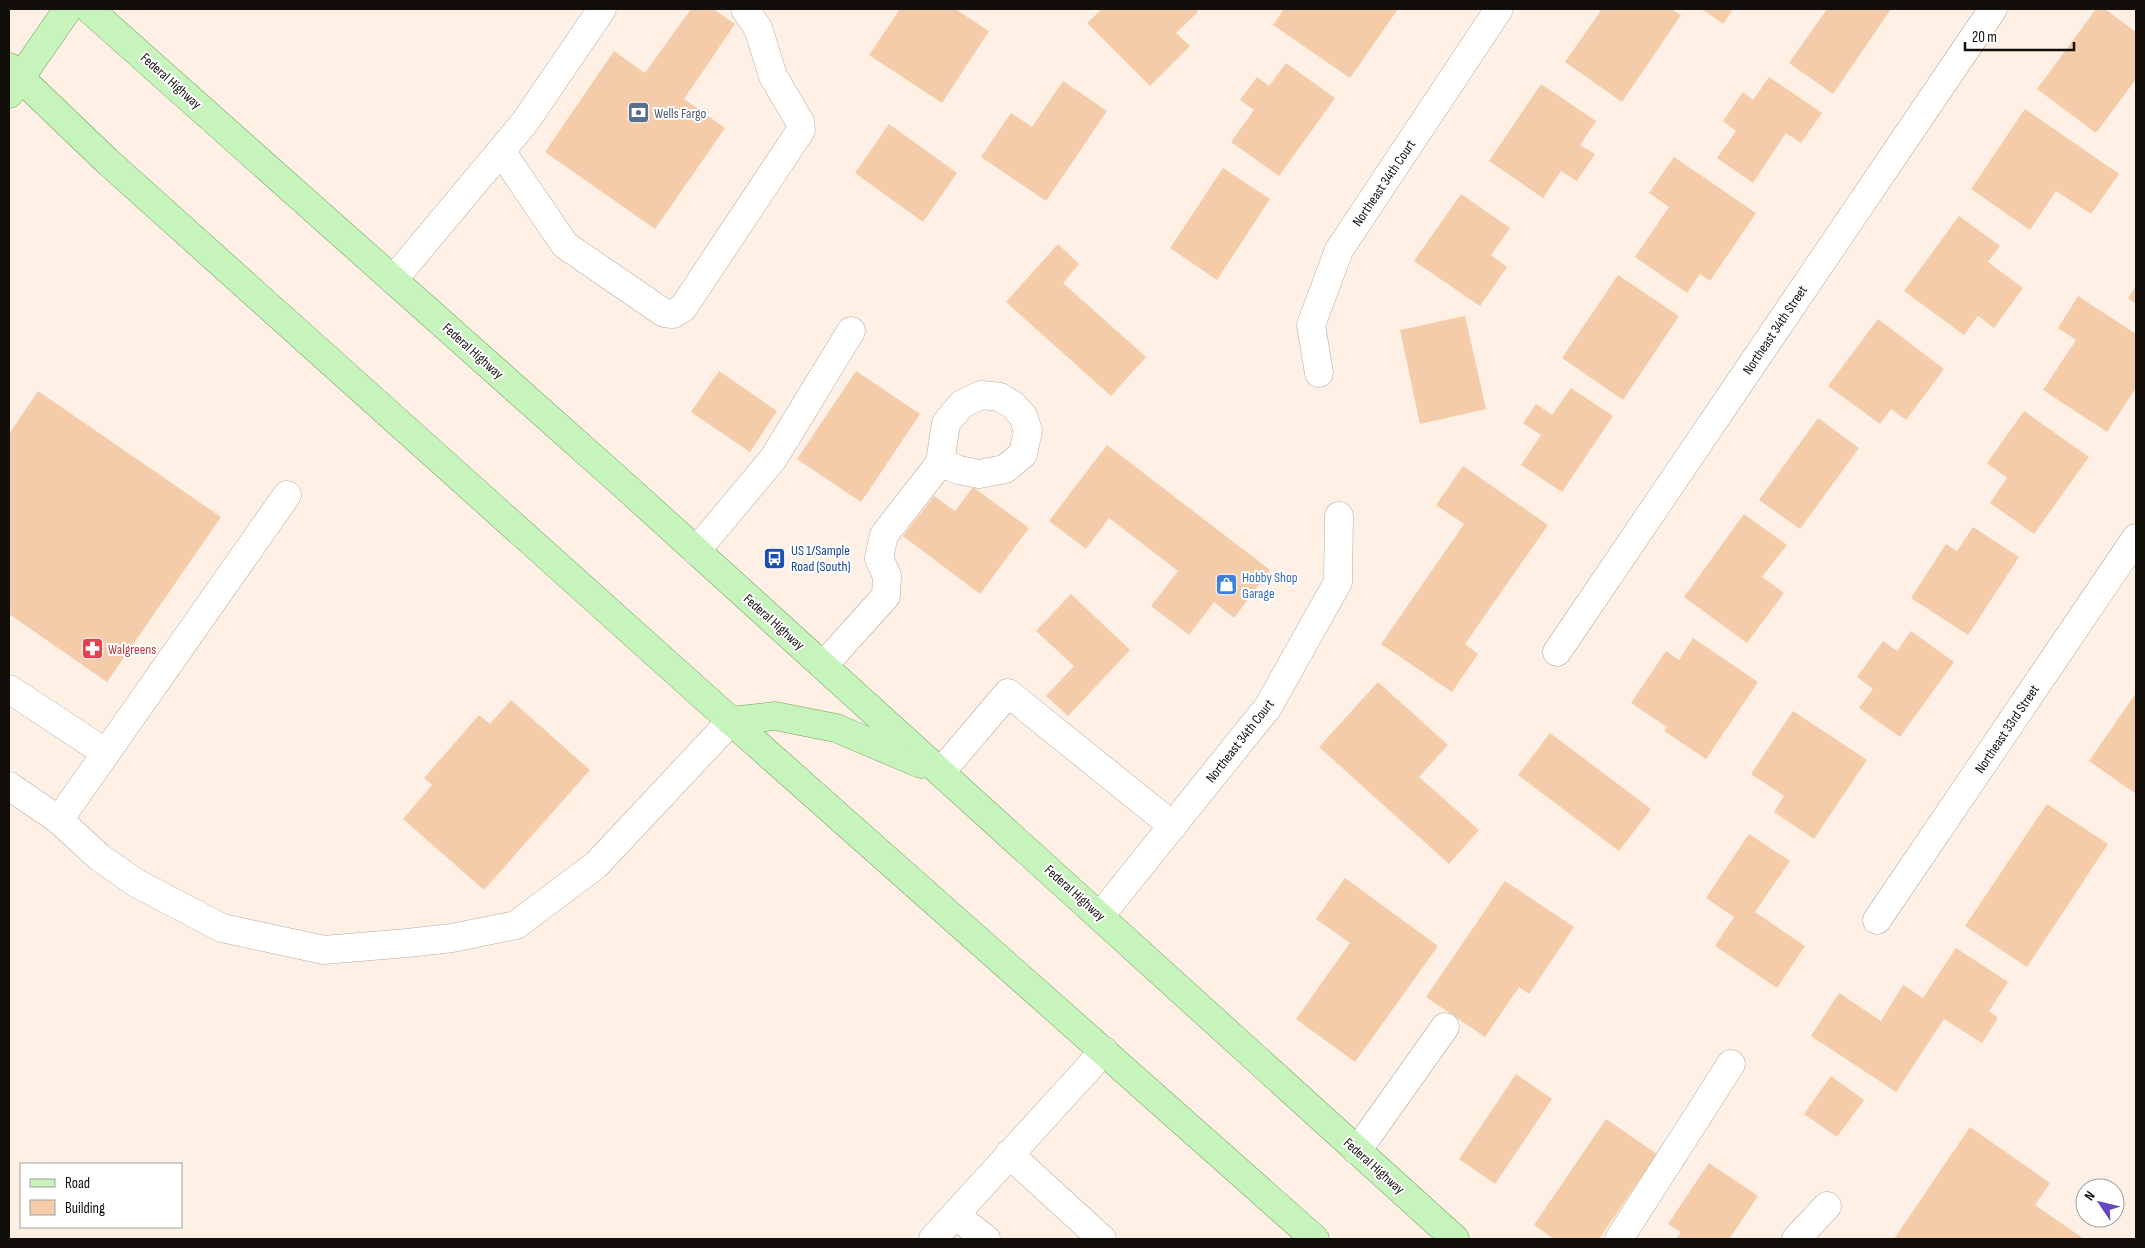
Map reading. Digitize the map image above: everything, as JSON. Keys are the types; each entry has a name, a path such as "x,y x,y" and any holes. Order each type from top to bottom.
{"main road":[{"path":"68,9 12,80 107,161 731,720 1315,1239"},
{"name":"Federal Highway","path":"89,9 696,551 1455,1239"},
{"path":"731,720 775,716 836,728 941,772"}],"street":[{"path":"393,280 525,122 602,9"},
{"path":"501,151 565,245 664,313 673,314 683,308 801,130 800,122 773,76 754,19 746,9"},
{"name":"Northeast 34th Court","path":"1318,373 1311,325 1339,250 1499,9"},
{"name":"Northeast 34th Street","path":"1557,652 1993,9"},
{"path":"696,551 773,459 851,331"},
{"path":"823,666 886,596 887,576 879,558 884,535 940,462"},
{"path":"59,820 287,495"},
{"name":"Northeast 34th Court","path":"1100,916 1268,708 1338,582 1339,516"},
{"name":"Northeast 33rd Street","path":"1877,920 2136,538"},
{"path":"9,689 106,753"},
{"path":"941,772 1008,693 1173,826"},
{"path":"9,786 59,820 98,858 136,882 222,928 324,950 452,938 516,925 596,865 731,720"},
{"path":"1357,1151 1445,1027"},
{"path":"933,1239 1104,1050"},
{"path":"1619,1239 1731,1064"},
{"path":"1010,1154 1102,1239"},
{"path":"1796,1239 1827,1206"},
{"path":"955,1215 986,1239"}],"building":[{"name":"Wells Fargo","path":"691,9 713,9 735,24 684,99 725,128 655,229 545,152 614,51 645,73"},
{"path":"900,9 955,9 989,31 942,103 869,55"},
{"path":"1102,9 1195,9 1198,12 1176,33 1190,46 1150,86 1087,23"},
{"path":"1284,9 1398,9 1350,78 1273,25"},
{"path":"1602,9 1672,9 1681,15 1622,102 1565,62"},
{"path":"1702,9 1733,9 1723,24"},
{"path":"1827,9 1891,9 1833,94 1789,63"},
{"path":"2096,9 2105,9 2136,32 2136,79 2096,133 2037,89"},
{"path":"1286,63 1335,98 1279,176 1231,142 1254,110 1240,100 1257,77 1269,86"},
{"path":"1769,77 1822,113 1801,143 1786,133 1753,183 1717,158 1736,131 1723,121 1743,92 1753,100"},
{"path":"1063,81 1107,111 1046,201 981,157 1011,113 1032,127"},
{"path":"1541,84 1596,121 1580,145 1595,154 1577,181 1561,171 1543,198 1489,161"},
{"path":"2025,109 2119,174 2091,214 2056,191 2030,230 1971,189"},
{"path":"889,124 957,173 923,222 855,173"},
{"path":"1674,157 1756,213 1710,281 1700,274 1687,293 1635,257 1669,207 1649,193"},
{"path":"1223,168 1270,199 1217,280 1170,248"},
{"path":"1461,194 1510,228 1491,255 1507,267 1480,306 1414,261"},
{"path":"1959,216 2000,246 1988,262 2023,288 1994,328 1978,316 1964,335 1904,291"},
{"path":"1058,244 1079,264 1063,283 1146,357 1111,396 1006,302"},
{"path":"1618,275 1679,316 1623,400 1562,358"},
{"path":"2136,286 2136,304 2128,298"},
{"path":"2078,296 2136,334 2136,388 2107,432 2043,390 2076,340 2058,328"},
{"path":"1465,316 1486,409 1420,424 1400,330"},
{"path":"1878,319 1944,369 1906,420 1891,409 1880,424 1828,386"},
{"path":"719,371 777,411 750,452 691,412"},
{"path":"856,371 920,414 861,502 797,459"},
{"path":"1571,388 1613,416 1562,492 1521,465 1541,435 1523,423 1536,404 1552,415"},
{"name":"Walgreens","path":"38,391 221,517 107,682 9,614 9,434"},
{"path":"2024,411 2089,457 2034,534 1990,503 2007,478 1987,463"},
{"path":"1818,418 1859,448 1800,529 1759,500"},
{"path":"1107,445 1270,570 1234,618 1214,602 1189,635 1151,606 1178,571 1109,518 1086,549 1049,521"},
{"path":"1463,466 1548,525 1465,644 1478,654 1452,692 1381,644 1464,524 1436,505"},
{"path":"973,487 1029,528 980,594 903,536 934,496 955,511"},
{"path":"1744,514 1787,545 1762,577 1784,593 1747,643 1684,597"},
{"path":"1973,527 2019,557 1968,635 1911,598 1946,544 1957,551"},
{"path":"1071,594 1130,650 1068,716 1046,696 1074,666 1036,631"},
{"path":"1911,631 1954,662 1900,737 1859,708 1873,689 1857,677 1883,641 1897,651"},
{"path":"1693,638 1758,682 1706,759 1664,731 1667,727 1631,703 1666,651 1679,660"},
{"path":"1378,682 1448,745 1419,777 1479,830 1449,864 1319,747"},
{"path":"2136,693 2136,794 2089,761"},
{"path":"511,700 590,770 484,890 403,819 432,785 424,778 479,715 490,724"},
{"path":"1793,711 1867,760 1814,839 1774,812 1784,796 1751,774"},
{"path":"1550,733 1651,809 1619,851 1518,775"},
{"path":"2047,804 2108,844 2027,967 1965,926"},
{"path":"1749,834 1790,861 1755,912 1805,946 1777,988 1715,946 1734,917 1706,898"},
{"path":"1345,878 1438,946 1355,1062 1296,1019 1350,943 1316,919"},
{"path":"1505,881 1574,927 1529,994 1519,987 1485,1037 1426,997"},
{"path":"1956,948 2008,982 1989,1011 1998,1018 1982,1043 1944,1019 1896,1092 1811,1036 1839,993 1881,1021 1903,985 1923,998"},
{"path":"1516,1074 1552,1099 1495,1184 1459,1159"},
{"path":"1831,1076 1864,1100 1837,1137 1804,1114"},
{"path":"1606,1119 1657,1154 1599,1239 1554,1239 1534,1225"},
{"path":"1970,1127 2050,1183 2035,1205 2084,1239 1894,1239"},
{"path":"1709,1163 1758,1196 1729,1239 1676,1239 1681,1232 1668,1224"}],"place":[{"name":"Wells Fargo","path":"638,113"},
{"name":"US 1/Sample Road (South)","path":"775,558"},
{"name":"Hobby Shop Garage","path":"1226,585"},
{"name":"Walgreens","path":"92,649"}]}
